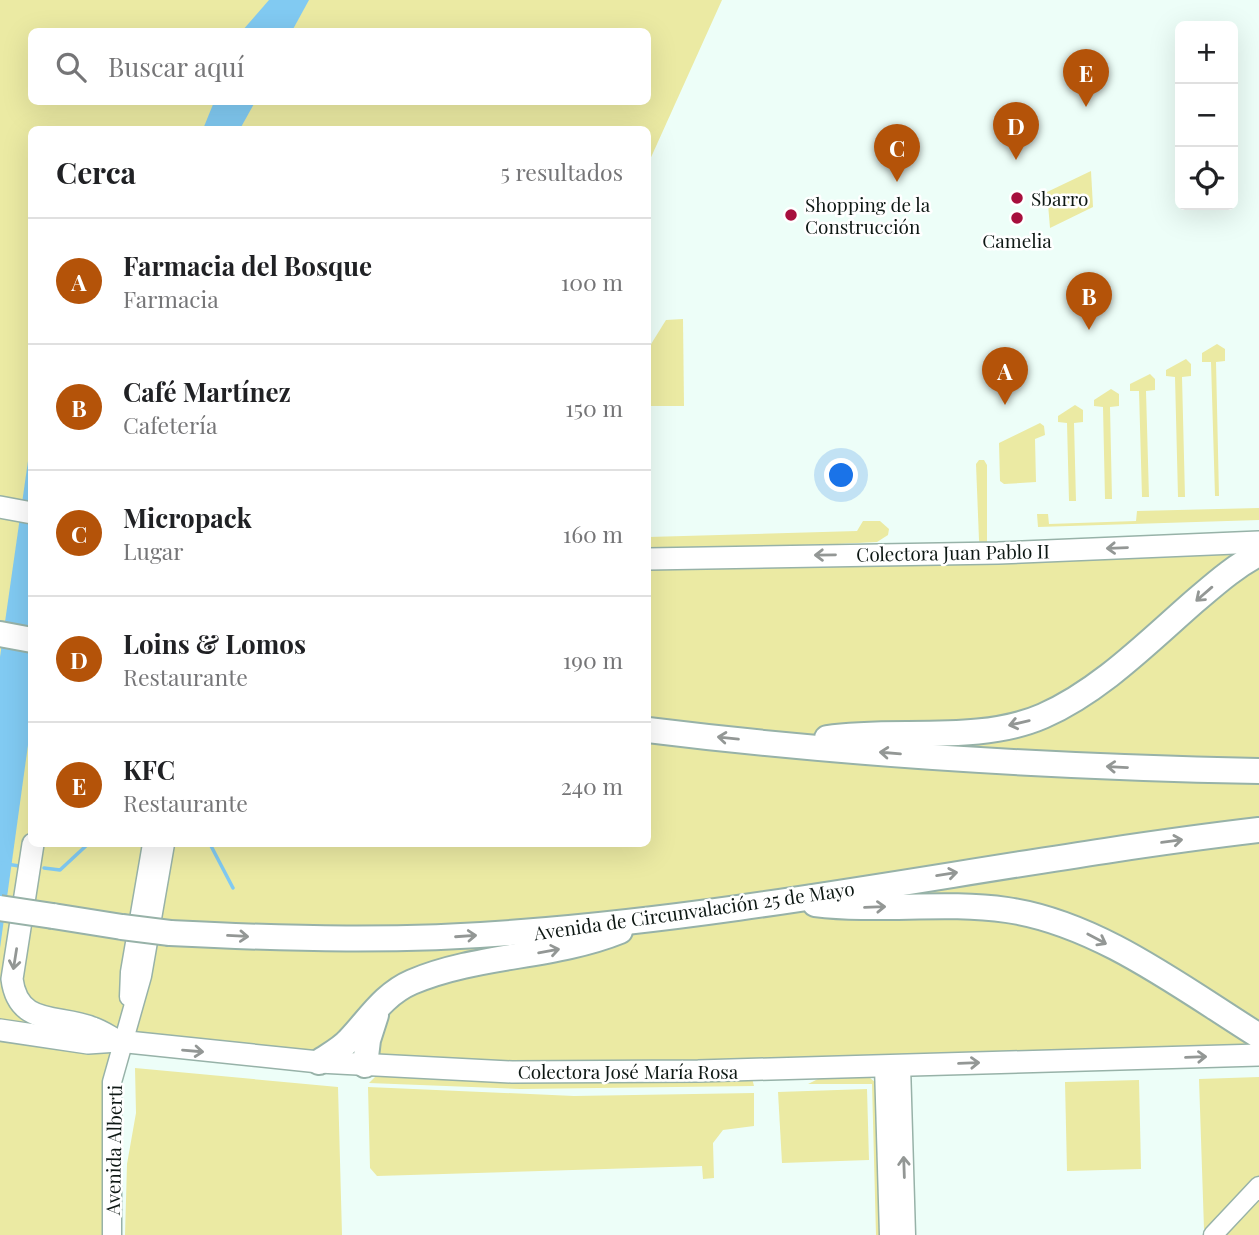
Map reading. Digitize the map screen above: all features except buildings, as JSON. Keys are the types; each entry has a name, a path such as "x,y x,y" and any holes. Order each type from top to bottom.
{"highway":[{"path":"783,744 861,733 979,730 1041,717 1098,683 1225,575 1259,554"},
{"path":"0,634 28,639"},
{"path":"651,722 673,733"},
{"path":"651,730 958,759 1139,769 1259,771"},
{"name":"Avenida de Circunvalación 25 de Mayo","path":"0,908 170,933 360,939 438,938 650,920 1259,830"},
{"path":"783,901 844,908 965,906 1040,916 1071,925 1099,939 1259,1036"},
{"path":"319,1062 347,1042 383,1002 410,983 439,973 589,944 650,920"},
{"path":"365,1065 370,1030 383,1002"}],"main road":[{"path":"0,508 28,512"},
{"name":"Colectora Juan Pablo II","path":"651,559 998,553 1259,542"},
{"path":"33,847 12,979 14,994 20,1005 35,1015 124,1036"},
{"name":"Colectora José María Rosa","path":"4,1031 88,1043 124,1036 319,1062 512,1072 698,1071 1259,1055"}],"street":[{"name":"Avenida Alberti","path":"124,1036 130,972 151,847"},
{"name":"Avenida Alberti","path":"112,1235 110,1098 164,847"},
{"path":"889,1235 892,1066"},
{"path":"892,1066 906,1235"},
{"path":"1213,1235 1259,1186"}],"shaded area":[{"path":"0,0 722,0 651,157 651,126 28,126 28,847 651,847 651,559 1259,542 1259,1055 698,1071 125,1043 112,1082 112,1235 0,1235"},
{"path":"1091,171 1093,207 1050,228 1047,192"},
{"path":"683,319 684,406 651,406 651,344 666,320"},
{"path":"1217,344 1225,349 1225,361 1216,362 1219,496 1215,496 1211,362 1202,362 1202,353"},
{"path":"1186,359 1191,364 1191,376 1182,377 1185,497 1178,497 1175,377 1166,376 1166,370"},
{"path":"1150,374 1155,379 1155,390 1146,391 1149,497 1142,497 1139,391 1130,391 1130,384"},
{"path":"1111,389 1119,394 1119,406 1110,407 1112,499 1105,499 1103,407 1094,406 1094,400"},
{"path":"1075,405 1083,410 1083,422 1074,423 1076,501 1069,501 1067,423 1058,422 1058,416"},
{"path":"1040,423 1044,426 1045,435 1035,439 1036,482 1004,484 1000,481 999,443"},
{"path":"979,460 984,460 987,465 987,544 980,544 979,540 976,464"},
{"path":"1259,508 1259,520 1038,527 1037,514 1048,514 1049,524 1136,521 1137,511"},
{"path":"863,521 880,521 889,529 888,535 877,542 651,549 651,537 857,531"},
{"path":"135,1068 338,1087 342,1235 125,1235 127,1164 136,1113"},
{"path":"377,1075 752,1078 754,1086 520,1089 369,1083"},
{"path":"868,1076 878,1085 882,1235 876,1235 872,1084 808,1084 820,1078"},
{"path":"1259,1077 1259,1235 1217,1235 1204,1229 1199,1079"},
{"path":"1139,1080 1141,1169 1067,1171 1065,1082"},
{"path":"368,1087 574,1096 754,1093 754,1126 723,1130 713,1143 714,1178 703,1179 702,1166 377,1176 370,1168"},
{"path":"867,1089 869,1160 782,1163 778,1092"}],"water":[{"path":"269,0 309,0 294,28 245,28"},
{"path":"213,105 253,105 242,126 204,126"},
{"path":"28,461 28,745 0,948 0,657"}],"waterway":[{"path":"44,868 60,870 85,847"},
{"path":"212,847 233,888"},
{"path":"0,863 19,866"}],"place":[{"name":"KFC","path":"1086,107"},
{"name":"Loins & Lomos","path":"1016,160"},
{"name":"Micropack","path":"897,182"},
{"name":"Sbarro","path":"1017,198"},
{"name":"Shopping de la Construcción","path":"791,215"},
{"name":"Camelia","path":"1017,218"},
{"name":"Café Martínez","path":"1089,330"},
{"name":"Farmacia del Bosque","path":"1005,405"}]}
